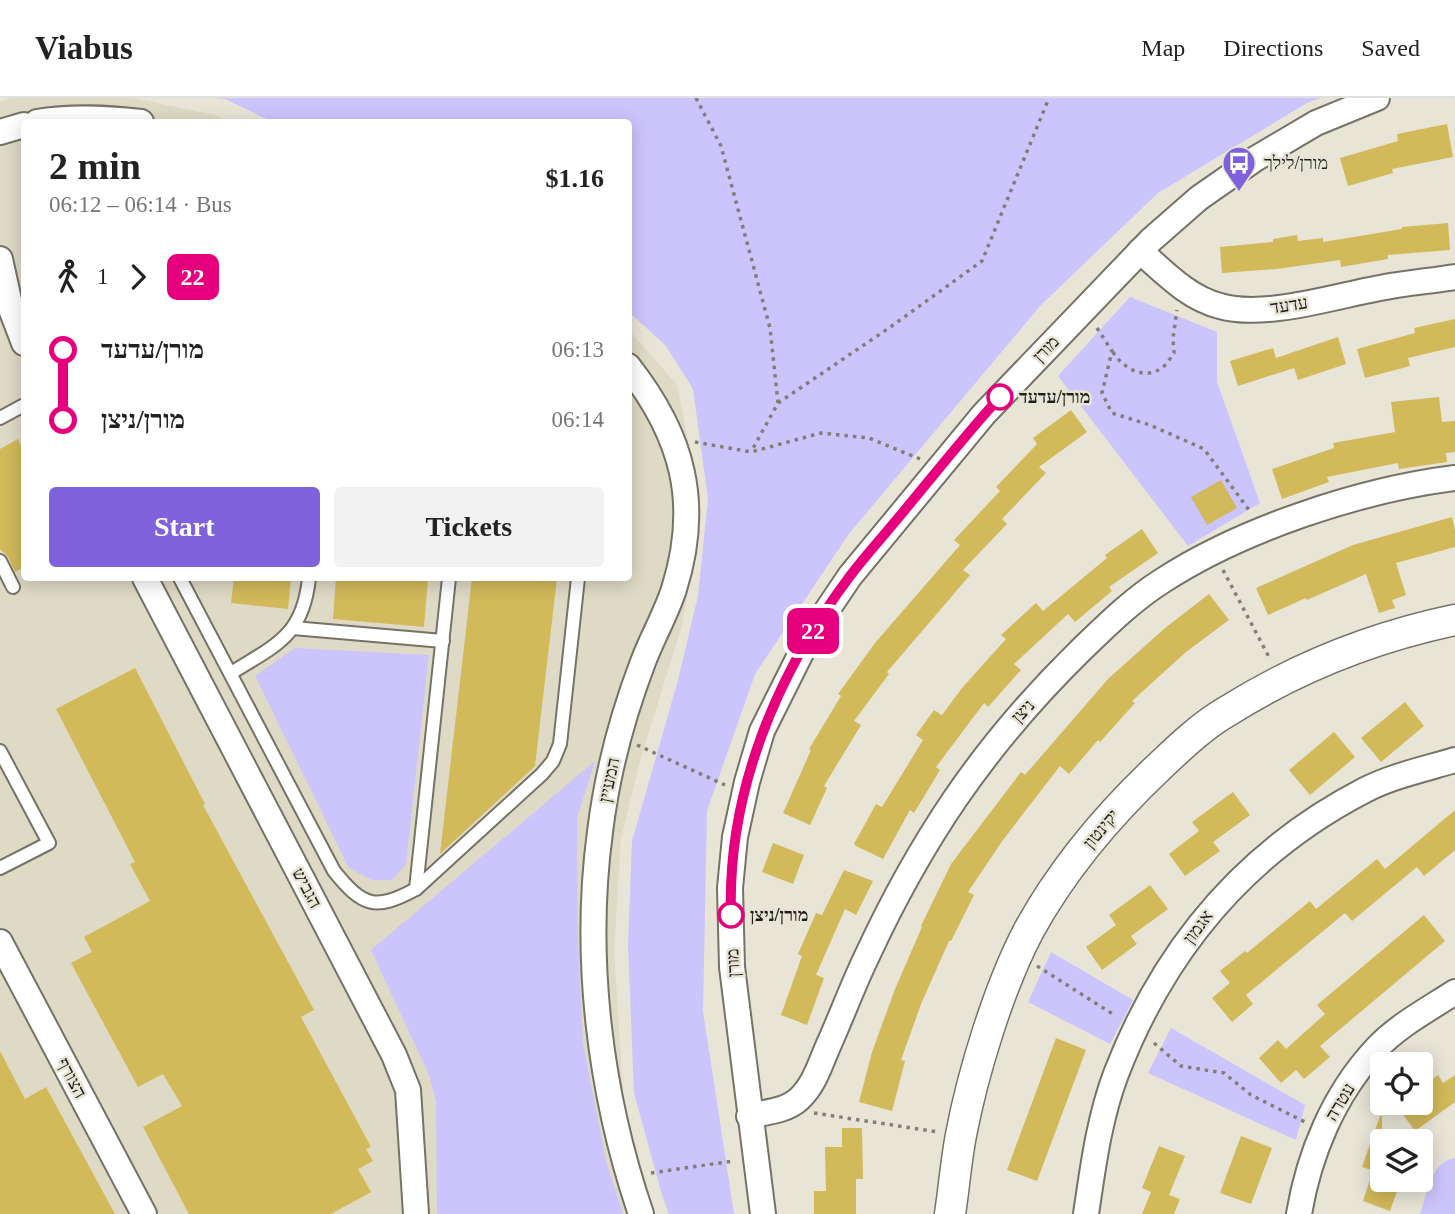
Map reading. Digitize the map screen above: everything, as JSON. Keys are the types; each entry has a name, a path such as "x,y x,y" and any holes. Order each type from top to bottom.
{"street":[{"name":"מורן","path":"763,1214 732,967 730,888 735,837 762,731 809,637 850,576 984,414 1140,251 1199,198 1255,159 1316,122 1377,98"},
{"path":"57,119 113,119"},
{"path":"0,131 21,126"},
{"name":"עדעד","path":"1140,251 1186,289 1220,306 1247,310 1276,308 1455,277"},
{"path":"0,259 11,309 21,335"},
{"name":"המעיין","path":"632,372 665,421 672,438 680,459 686,506 685,550 673,592 643,663 609,771 593,906 603,1055 628,1177 641,1214"},
{"name":"ניצן","path":"749,1116 784,1108 797,1101 814,1082 866,958 905,881 954,801 1002,734 1111,621 1161,582 1213,553 1265,531 1304,515 1373,494 1455,478"},
{"name":"הגביש","path":"147,581 394,1055 408,1090 416,1214"},
{"name":"יקינטון","path":"950,1214 961,1136 991,1026 1007,979 1029,931 1057,884 1095,834 1131,793 1178,749 1223,713 1328,659 1381,639 1455,620"},
{"name":"אגמון","path":"1086,1214 1097,1144 1112,1087 1137,1028 1175,957 1216,903 1264,856 1308,824 1366,789 1455,760"},
{"name":"הצורף","path":"0,942 144,1214"},
{"name":"עטרה","path":"1299,1214 1304,1182 1322,1131 1345,1090 1376,1048 1455,992"}],"lane":[{"path":"0,418 21,407"},
{"path":"0,561 13,587"},
{"path":"182,581 334,872 352,893 370,903 394,901 416,889 553,761 560,744 578,581"},
{"path":"231,673 281,643 299,621 307,597 309,581"},
{"path":"416,889 449,581"},
{"path":"293,628 443,641"},
{"path":"0,751 49,843 0,868"}],"path":[{"path":"696,98 721,146 770,328 778,403"},
{"path":"751,452 778,403 982,261 1049,98"},
{"path":"1085,308 1120,364 1149,374 1164,367 1174,353 1177,308 1186,289"},
{"path":"1112,351 1102,393 1112,414 1150,425 1204,449 1265,531"},
{"path":"672,438 751,452 821,433 869,438 940,467"},
{"path":"1213,553 1282,681"},
{"path":"619,737 744,794"},
{"path":"1018,955 1137,1028 1181,1066 1224,1073 1251,1095 1322,1131"},
{"path":"784,1108 961,1136"},
{"path":"628,1177 755,1157"}],"shaded area":[{"path":"10,98 133,98 224,119 21,119 21,581 632,581 632,334 677,385 696,478 696,550 681,629 641,757 621,839 614,952 624,1105 655,1214 0,1214 0,102"},
{"path":"213,98 1320,98 1307,103 1158,193 1040,306 848,535 755,674 707,811 703,1011 734,1214 669,1214 634,1093 628,945 632,841 678,680 698,596 708,499 693,389 666,346 632,315 632,119 267,119 225,99"},
{"path":"1130,297 1217,332 1217,382 1260,503 1188,546 1058,376"},
{"path":"295,648 429,655 406,864 392,880 372,880 349,868 255,676"},
{"path":"595,761 577,818 578,941 583,1043 606,1161 623,1214 437,1214 436,1101 429,1075 371,950"},
{"path":"1051,952 1133,1000 1110,1044 1028,1002"},
{"path":"1171,1028 1305,1105 1296,1140 1148,1073"},
{"path":"1455,1158 1455,1214 1420,1214 1427,1192 1433,1192 1435,1172 1447,1160"}],"building":[{"path":"1447,124 1453,157 1392,169 1393,173 1348,186 1340,158 1398,141 1397,134"},
{"path":"1448,223 1450,250 1388,255 1388,259 1341,267 1340,260 1222,273 1220,247 1273,242 1273,239 1297,235 1298,241 1323,238 1323,242 1402,227"},
{"path":"1455,319 1455,347 1408,358 1410,366 1365,378 1357,349 1415,333 1414,328"},
{"path":"1338,337 1346,364 1298,380 1294,368 1238,386 1230,361 1273,348 1276,358"},
{"path":"1439,397 1442,422 1455,421 1455,452 1446,453 1447,462 1399,469 1398,463 1327,477 1329,482 1282,499 1272,469 1334,448 1333,443 1395,432 1391,402"},
{"path":"1071,410 1087,432 1039,467 1046,473 1002,519 1007,524 963,570 970,575 887,672 889,674 854,721 861,725 824,786 827,788 810,825 783,813 811,750 809,749 841,696 838,694 875,643 960,545 954,540 1000,491 996,487 1037,444 1033,438"},
{"path":"18,439 21,446 21,569 15,572 8,557 0,549 0,449"},
{"path":"1221,480 1237,508 1207,525 1191,497"},
{"path":"1452,517 1455,547 1396,563 1406,595 1392,600 1395,608 1379,613 1366,574 1268,615 1256,588 1353,545"},
{"path":"1142,529 1158,553 1109,587 1112,591 1075,622 1068,614 1014,664 1021,670 988,707 984,703 936,767 940,770 914,813 910,810 883,859 856,846 854,844 876,804 882,807 923,740 916,735 934,710 942,715 1006,639 1001,635 1036,603 1043,611 1107,558 1105,555"},
{"path":"234,581 291,581 288,609 231,603"},
{"path":"336,581 428,581 424,627 333,619"},
{"path":"472,581 557,581 535,766 440,854"},
{"path":"1209,594 1229,620 1186,652 1132,701 1135,703 1069,774 1060,766 1003,840 968,892 974,895 949,941 921,1004 901,1060 905,1061 892,1111 859,1102 872,1052 895,989 951,864 1021,772 1025,775 1108,679 1165,628"},
{"path":"135,668 205,804 203,805 314,1010 301,1017 371,1147 366,1149 373,1161 358,1169 371,1192 331,1214 189,1214 143,1127 182,1106 163,1074 138,1087 71,963 92,952 84,937 150,901 130,864 135,862 56,709"},
{"path":"1405,702 1424,726 1381,762 1361,738"},
{"path":"1334,732 1355,757 1310,795 1289,770"},
{"path":"1233,792 1250,815 1213,842 1220,851 1185,876 1169,854 1199,831 1192,822"},
{"path":"1455,810 1455,850 1424,876 1417,867 1352,921 1345,913 1246,995 1253,1004 1232,1022 1212,998 1230,983 1220,971 1245,951 1247,953 1310,901 1316,909 1377,859 1385,869"},
{"path":"773,843 804,855 793,884 762,872"},
{"path":"844,870 873,881 856,915 845,909 816,975 824,978 807,1025 781,1015 802,956 798,954 816,913 822,915"},
{"path":"1150,885 1168,909 1131,936 1137,944 1102,970 1086,947 1116,925 1109,915"},
{"path":"1424,915 1445,941 1320,1046 1330,1057 1304,1079 1296,1070 1281,1083 1259,1058 1278,1040 1286,1049 1325,1014 1317,1005"},
{"path":"1056,1038 1086,1050 1037,1181 1007,1170"},
{"path":"0,1051 25,1099 46,1087 115,1214 0,1214"},
{"path":"1438,1075 1443,1083 1455,1075 1455,1102 1418,1129 1414,1129 1403,1115 1433,1115 1433,1079"},
{"path":"1380,1116 1382,1116 1382,1129 1375,1129"},
{"path":"842,1128 862,1128 863,1179 856,1179 856,1214 814,1214 814,1191 826,1191 825,1147 842,1147"},
{"path":"1241,1136 1272,1148 1251,1204 1220,1193"},
{"path":"1370,1144 1370,1169 1362,1167"},
{"path":"1159,1146 1185,1156 1169,1195 1180,1199 1174,1214 1142,1214 1151,1192 1142,1188"},
{"path":"1370,1180 1370,1192 1397,1192 1390,1211 1363,1201"}],"bus line":[{"name":"22","path":"731,915 730,888 735,837 747,782 762,731 782,687 809,637 850,576 1000,397"}],"place":[{"name":"מורן/לילך","path":"1239,193"},
{"name":"מורן/עדעד","path":"1000,397"},
{"name":"מורן/ניצן","path":"731,915"}]}
